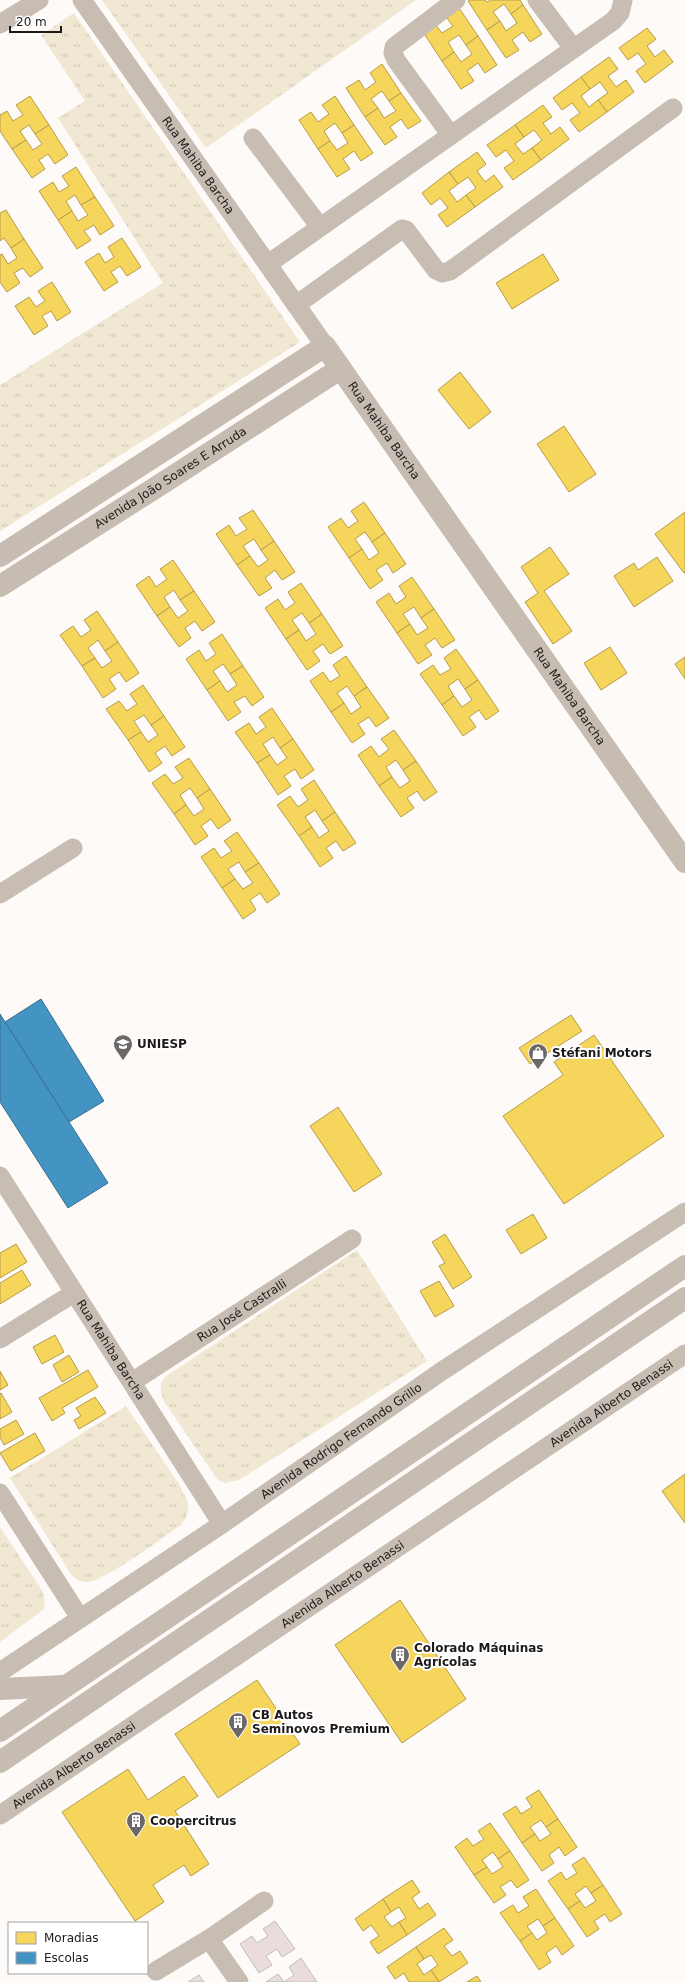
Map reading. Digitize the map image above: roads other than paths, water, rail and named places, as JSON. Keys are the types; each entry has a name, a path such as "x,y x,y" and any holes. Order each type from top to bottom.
{"main road":[{"name":"Rua Mahiba Barcha","path":"325,346 685,862"},
{"path":"0,556 325,346"},
{"name":"Avenida João Soares E Arruda","path":"0,586 340,369"},
{"path":"193,431 208,454"},
{"path":"0,1730 685,1266"},
{"path":"0,1762 685,1298"},
{"path":"0,1690 66,1686"}],"street":[{"path":"0,24 39,0"},
{"name":"Rua Mahiba Barcha","path":"82,0 325,346"},
{"path":"450,134 396,60 393,52 394,46 456,0"},
{"path":"538,0 573,48"},
{"path":"268,264 450,134 613,21 620,13 624,0"},
{"path":"296,305 402,228 406,230 436,270 442,273 450,271 673,108"},
{"path":"253,138 320,227"},
{"path":"0,894 73,848"},
{"name":"Rua Mahiba Barcha","path":"0,1176 222,1524"},
{"name":"Avenida Rodrigo Fernando Grillo","path":"0,1672 222,1524 442,1371 685,1212"},
{"name":"Rua José Castralli","path":"132,1382 352,1239"},
{"path":"0,1339 74,1293"},
{"name":"Avenida Alberto Benassi","path":"0,1815 685,1354"},
{"path":"0,1493 80,1618"},
{"path":"156,1971 209,1939 264,1901"},
{"path":"209,1939 239,1982"}],"place":[{"name":"UNIESP","path":"123,1061"},
{"name":"Stéfani Motors","path":"538,1070"},
{"name":"Colorado Máquinas Agrícolas","path":"400,1672"},
{"name":"CB Autos Seminovos Premium","path":"238,1739"},
{"name":"Coopercitrus","path":"136,1838"}]}
